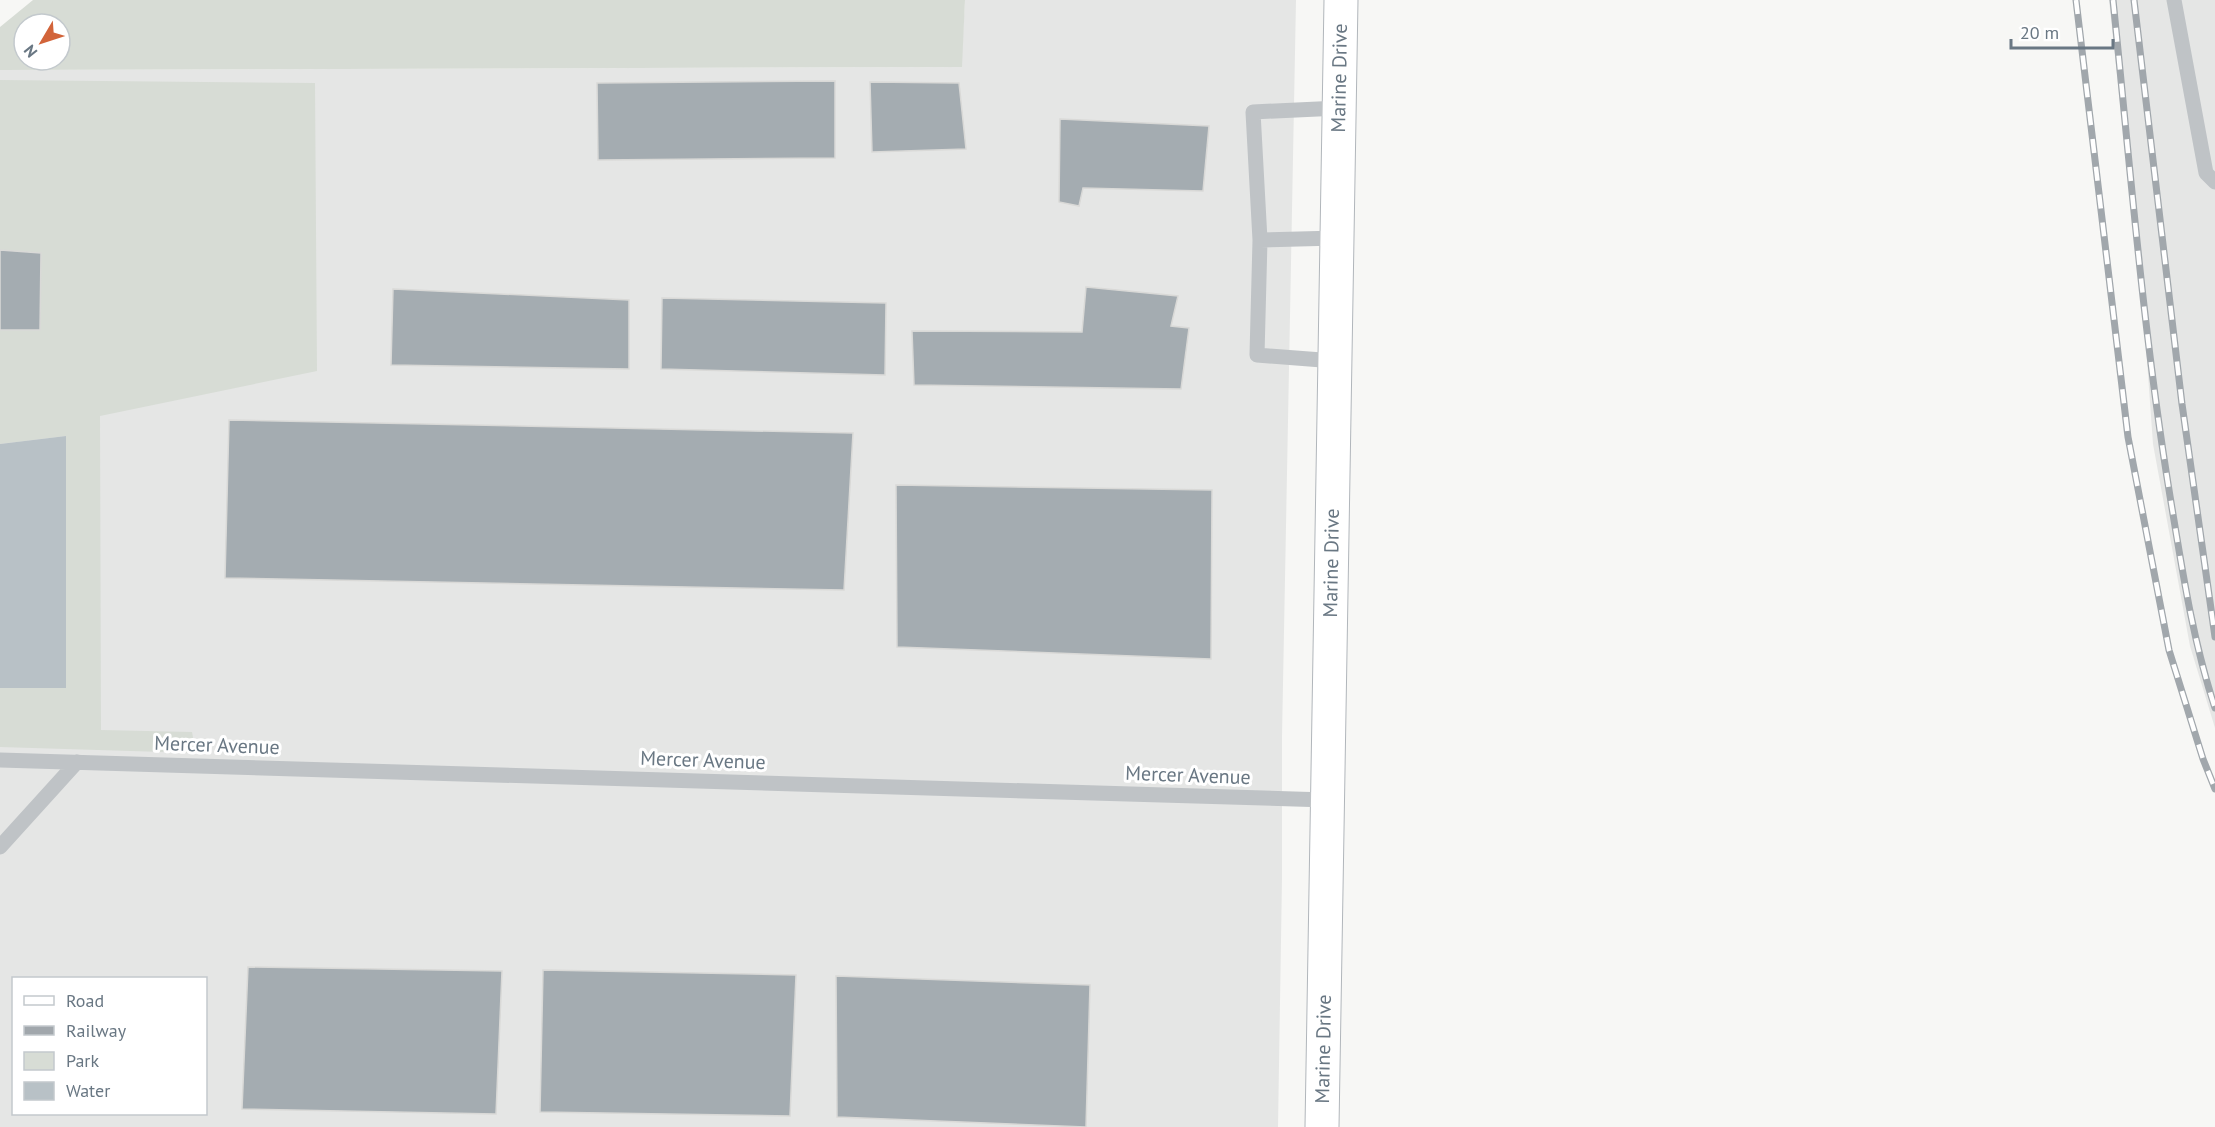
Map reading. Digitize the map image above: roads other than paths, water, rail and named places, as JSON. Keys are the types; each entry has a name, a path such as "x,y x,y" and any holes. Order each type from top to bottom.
{"main road":[{"name":"Marine Drive","path":"1322,1127 1341,0"}],"lane":[{"path":"2174,0 2206,173 2215,182"},
{"path":"1335,361 1257,355 1260,240 1253,112 1339,108"},
{"path":"1260,240 1337,238"},
{"name":"Mercer Avenue","path":"0,760 1327,800"},
{"path":"0,847 77,762"}],"water":[{"path":"66,436 66,688 0,688 0,444"}],"railway":[{"path":"2076,0 2128,437 2169,650 2203,759 2215,789"},
{"path":"2113,0 2138,248 2160,434 2188,603 2215,708"},
{"path":"2134,0 2182,404 2215,637"}]}
